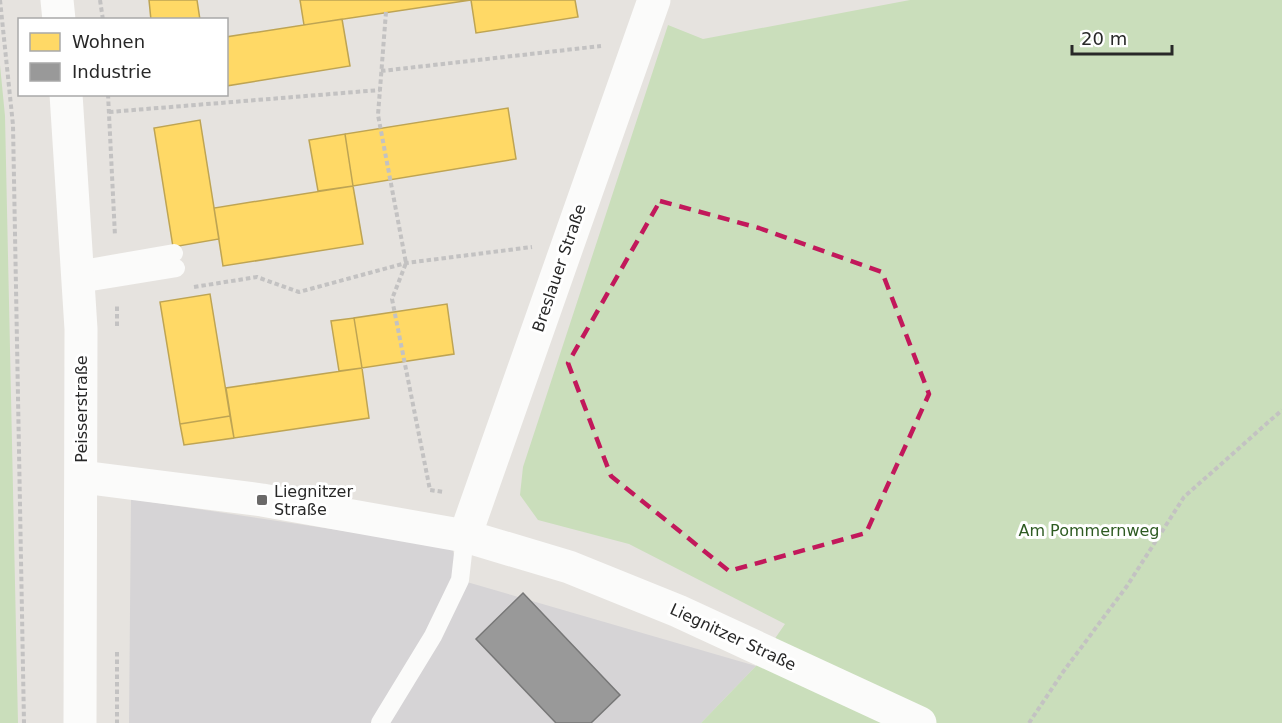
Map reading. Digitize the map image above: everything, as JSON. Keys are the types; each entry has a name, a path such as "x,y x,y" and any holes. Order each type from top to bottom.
{"street":[{"path":"57,0 59,18"},
{"name":"Breslauer Straße","path":"465,536 654,0"},
{"name":"Peisserstraße","path":"66,96 81,329 80,723"},
{"name":"Liegnitzer Straße","path":"82,477 262,500 465,536 569,567 667,607 920,723"}],"lane":[{"path":"78,277 175,261"},
{"path":"380,723 433,636 460,580 465,536"}],"path":[{"path":"0,0 13,125 24,723"},
{"path":"100,0 103,18"},
{"path":"386,12 378,115 406,263 392,299 430,490 444,492"},
{"path":"381,71 639,42"},
{"path":"109,112 380,90"},
{"path":"187,288 257,278 298,292 406,263 568,242"},
{"path":"1029,723 1063,672 1127,586 1184,497 1282,410"}],"highlighted area":[{"path":"660,201 759,228 882,272 929,394 866,533 729,571 611,476 568,363"}],"shaded area":[{"path":"131,499 452,547 460,580 756,666 701,723 129,723"}],"green space":[{"name":"Am Pommernweg","path":"910,0 1282,0 1282,723 701,723 756,666 785,624 629,544 538,520 520,495 523,467 668,25 703,39"},
{"path":"0,65 5,116 18,723 0,723"}],"building: Wohnen":[{"path":"149,0 197,0 200,18 151,18"},
{"path":"300,0 471,0 304,25"},
{"path":"471,0 575,0 578,17 476,33"},
{"path":"342,19 350,66 228,86 228,37"},
{"path":"508,108 516,159 353,186 345,134"},
{"path":"200,120 219,239 173,247 154,128"},
{"path":"345,134 353,186 318,191 309,140"},
{"path":"353,186 363,244 223,266 214,208"},
{"path":"210,294 230,416 180,424 160,302"},
{"path":"447,304 454,354 362,368 354,318"},
{"path":"354,318 362,368 339,371 331,321"},
{"path":"362,368 369,418 234,438 226,388"},
{"path":"230,416 234,438 184,445 180,424"}],"building: Industrie":[{"path":"523,593 620,695 591,723 556,723 476,639"}],"place":[{"name":"Liegnitzer Straße","path":"262,500"}]}
